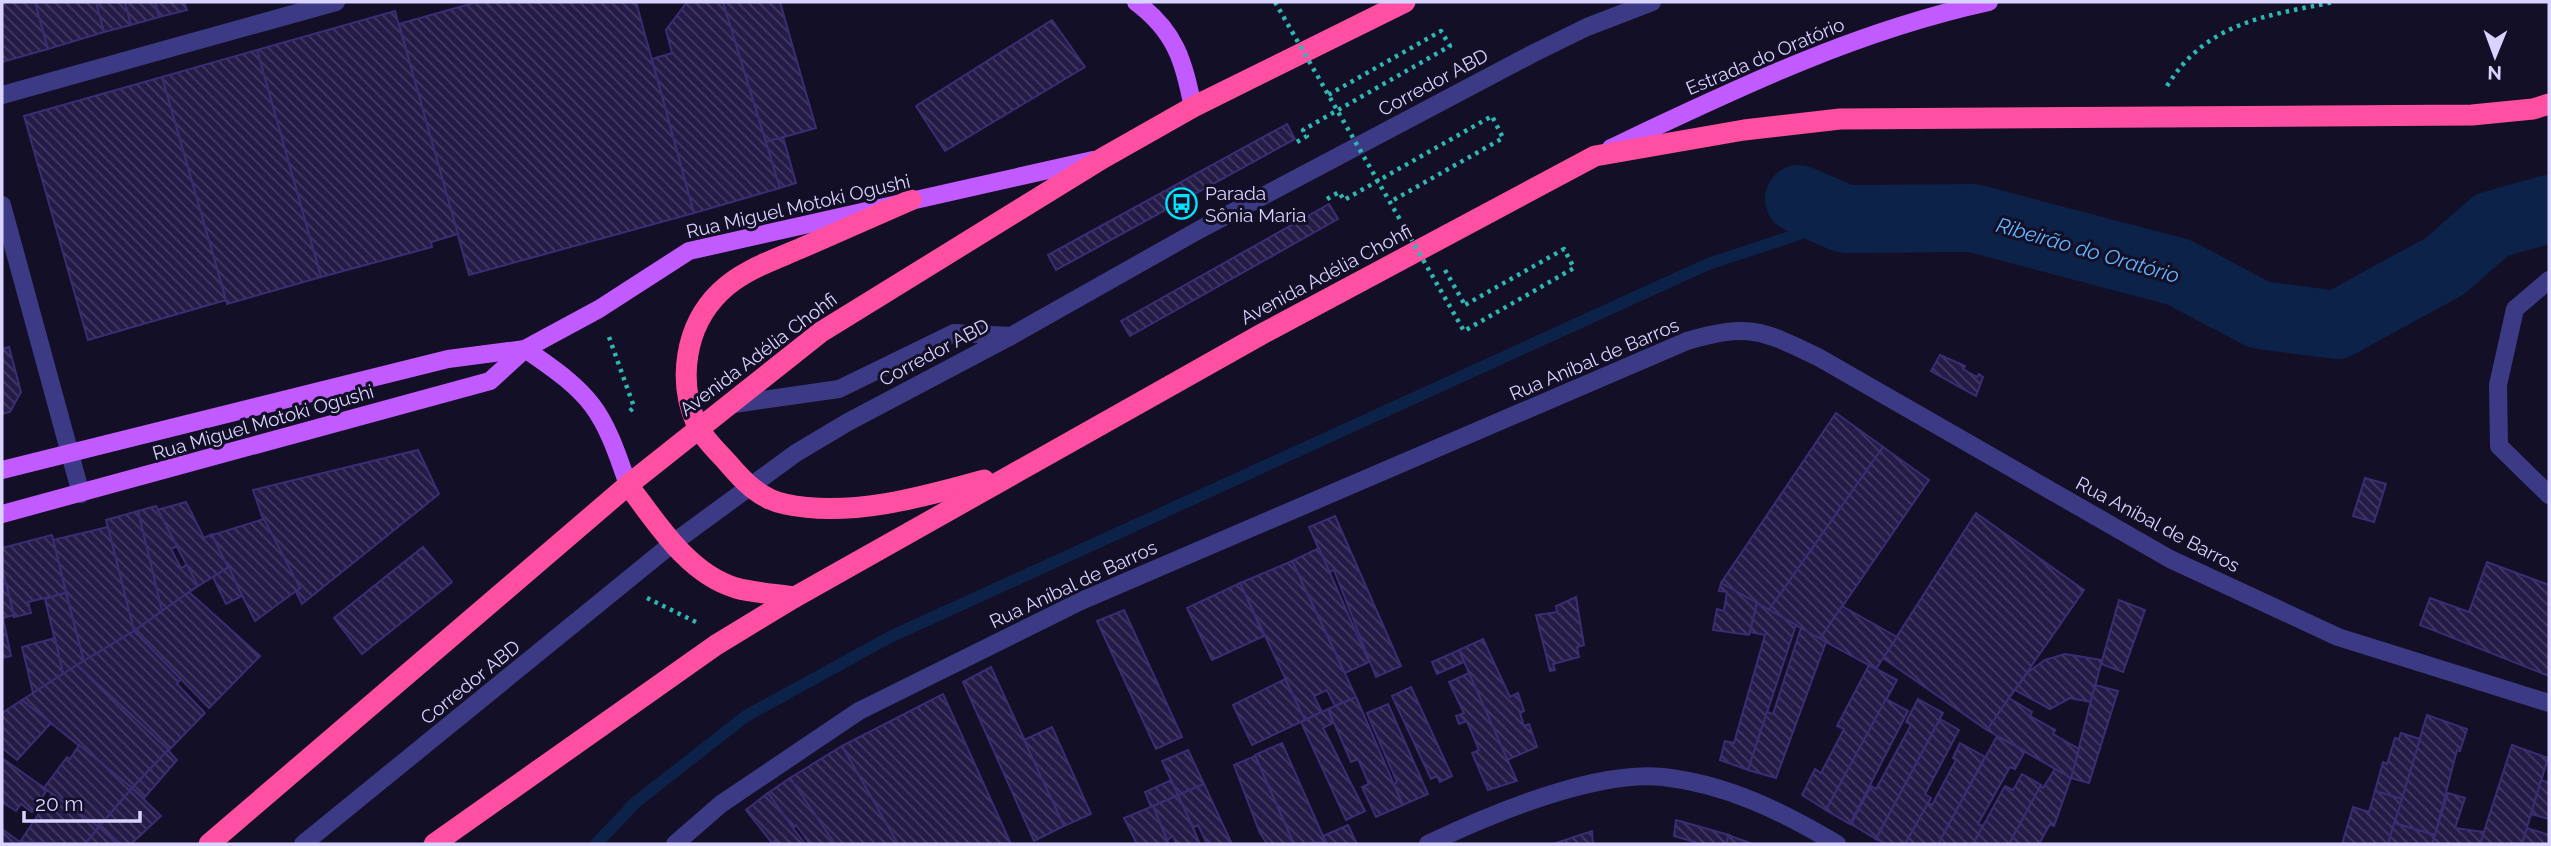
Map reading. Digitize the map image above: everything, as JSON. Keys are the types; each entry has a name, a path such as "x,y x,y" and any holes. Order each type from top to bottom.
{"highway":[{"name":"Avenida Adélia Chohfi","path":"209,844 628,485 821,332 1103,158 1194,107 1405,2"},
{"path":"1595,156 1744,130 1840,119 2472,115 2533,109 2549,104"},
{"name":"Avenida Adélia Chohfi","path":"433,844 716,645 795,597 1015,471 1595,156"},
{"path":"911,200 745,272 719,292 696,325 686,361 687,396 697,428 747,487 782,504 818,509 909,498 1015,471"},
{"path":"628,485 673,543 708,575 737,588 795,597"}],"main road":[{"path":"1136,2 1172,36 1184,63 1194,107"},
{"name":"Estrada do Oratório","path":"1680,115 1739,86 1846,43 1989,2"},
{"name":"Avenida Adélia Chohfi","path":"1595,156 1680,115"},
{"name":"Rua Miguel Motoki Ogushi","path":"2,514 490,381 525,349 599,309 689,251 1103,158"},
{"path":"525,349 564,375 594,403 610,431 628,485"},
{"name":"Rua Miguel Motoki Ogushi","path":"2,470 448,359 525,349"}],"street":[{"path":"2,95 336,2"},
{"name":"Corredor ABD","path":"303,844 673,543 747,487 848,422 1011,336 1196,232 1532,54 1587,26 1652,2"},
{"path":"2,205 81,494"},
{"path":"2549,281 2515,309 2498,384 2499,446 2549,495"},
{"name":"Rua Aníbal de Barros","path":"675,844 721,804 859,711 1080,601 1687,341 1720,331 1748,330 1770,334 1818,357 2170,559 2339,637 2549,703"},
{"path":"726,405 839,389 954,333 1011,336"},
{"path":"1428,844 1480,820 1583,786 1662,777 1736,793 1785,813 1837,844"}],"path":[{"path":"1275,2 1464,331 1574,268 1564,249 1465,306 1430,244"},
{"path":"2156,117 2167,85 2202,44 2260,17 2334,2"},
{"path":"1297,142 1307,136 1303,130 1450,46 1441,31 1328,95"},
{"path":"1326,199 1339,192 1344,200 1492,116 1503,138 1390,202"},
{"path":"599,309 634,407 610,431"}],"building":[{"path":"2,2 35,2 48,49 2,62"},
{"path":"35,2 96,2 104,32 48,49"},
{"path":"102,2 125,2 131,25 104,32 97,6"},
{"path":"125,2 155,2 159,17 131,25"},
{"path":"155,2 184,2 187,10 159,17"},
{"path":"477,2 636,2 694,213 469,275 399,24"},
{"path":"687,2 723,2 780,188 694,213 652,59 672,53 666,30"},
{"path":"723,2 780,2 816,128 766,142"},
{"path":"395,11 458,234 431,242 432,247 321,277 257,50"},
{"path":"1052,20 1085,67 945,151 916,106"},
{"path":"257,50 321,277 227,304 162,77"},
{"path":"162,77 226,300 88,340 24,116"},
{"path":"1287,124 1295,139 1056,270 1048,255"},
{"path":"783,137 796,183 780,188 766,142"},
{"path":"1329,204 1338,219 1130,336 1121,321"},
{"path":"9,347 21,392 10,412 2,414 2,349"},
{"path":"1940,355 1965,366 1963,369 1977,377 1979,374 1983,377 1976,396 1931,371"},
{"path":"1836,413 1883,447 1769,610 1721,583"},
{"path":"1883,447 1929,480 1820,639 1769,610"},
{"path":"418,450 439,494 302,604 296,592 300,588 263,519 253,490"},
{"path":"2365,478 2386,484 2374,522 2353,516"},
{"path":"186,502 204,538 212,534 229,567 198,586 157,510"},
{"path":"156,506 177,546 171,549 181,568 187,565 198,586 162,611 138,511"},
{"path":"138,511 162,611 134,631 106,520"},
{"path":"1976,513 2084,590 1987,730 1883,658"},
{"path":"1335,516 1401,666 1376,677 1334,570 1329,572 1309,527"},
{"path":"264,519 300,588 255,621 212,535"},
{"path":"108,527 134,631 84,662 53,540"},
{"path":"52,535 66,593 28,602 31,613 14,617 2,568 2,548"},
{"path":"423,547 452,582 362,654 334,618"},
{"path":"1319,548 1369,662 1345,673 1292,561"},
{"path":"1292,561 1356,697 1335,706 1327,690 1314,696 1322,712 1305,720 1240,583"},
{"path":"2487,562 2549,585 2549,676 2420,625 2430,598 2469,612"},
{"path":"229,567 242,596 226,604 213,577"},
{"path":"6,583 14,615 3,618 11,656 2,658 2,584"},
{"path":"1240,583 1264,636 1212,660 1187,608"},
{"path":"1721,583 1757,603 1749,635 1713,630 1717,609 1724,611 1727,592 1719,591"},
{"path":"189,592 260,656 209,708 134,631"},
{"path":"66,593 84,662 63,674 45,599"},
{"path":"1576,597 1584,645 1577,647 1579,657 1553,664 1555,670 1550,671 1536,615 1557,612 1556,606"},
{"path":"2119,600 2145,610 2123,672 2101,664"},
{"path":"1757,603 1796,625 1748,770 1720,760 1725,741 1734,743 1765,635 1750,632"},
{"path":"1842,606 1897,637 1876,669 1820,639"},
{"path":"1124,610 1182,737 1156,749 1097,621"},
{"path":"1801,628 1826,642 1776,778 1748,770 1767,712 1773,714"},
{"path":"134,631 181,679 177,684 205,713 169,750 77,665"},
{"path":"55,638 63,674 33,693 22,647"},
{"path":"1483,639 1510,697 1518,693 1524,711 1520,713 1524,726 1529,724 1537,747 1507,760 1459,650"},
{"path":"1459,650 1464,662 1437,674 1432,662"},
{"path":"2065,654 2102,660 2091,702 2070,698 2050,709 2015,690 2028,672 2045,660"},
{"path":"77,665 169,750 132,788 22,700"},
{"path":"1869,665 1897,680 1826,810 1802,795 1815,769 1821,773 1844,729 1837,726"},
{"path":"991,667 1064,826 1034,841 963,682"},
{"path":"1469,673 1517,781 1488,790 1472,753 1479,750 1467,721 1459,724 1456,716 1464,713 1449,682"},
{"path":"1285,679 1305,720 1252,745 1233,705"},
{"path":"2095,685 2118,691 2089,783 2071,778"},
{"path":"1411,687 1452,776 1440,782 1437,776 1431,779 1392,696"},
{"path":"943,694 1011,844 898,844 842,746"},
{"path":"1356,697 1403,805 1376,817 1362,787 1369,784 1358,759 1351,762 1328,709"},
{"path":"2009,698 2032,712 2030,716 2055,730 2053,734 2079,749 2071,778 1987,730"},
{"path":"1886,699 1908,711 1850,824 1826,810"},
{"path":"1918,699 1943,713 1876,839 1851,824 1871,786 1876,789 1911,725 1906,722"},
{"path":"22,700 51,723 17,760 2,748 2,713"},
{"path":"1388,704 1428,794 1403,805 1394,784 1397,782 1367,713"},
{"path":"1328,709 1333,723 1323,728 1365,811 1346,820 1301,722"},
{"path":"2427,715 2467,729 2460,751 2457,750 2435,835 2394,823"},
{"path":"1940,719 1959,730 1925,794 1931,798 1905,844 1887,844 1876,839"},
{"path":"1052,727 1091,814 1064,826 1024,740"},
{"path":"2401,733 2420,739 2402,799 2375,791 2383,762 2387,764 2395,738 2399,739"},
{"path":"1997,736 2025,751 2015,769 2010,767 1978,824 1983,826 1973,844 1938,844"},
{"path":"1282,743 1326,842 1294,844 1255,755"},
{"path":"1960,743 1985,757 1938,844 1905,844 1928,803 1932,805 1956,760 1953,758"},
{"path":"79,745 132,788 99,827 44,788"},
{"path":"2512,745 2548,758 2522,844 2480,844"},
{"path":"842,746 898,844 835,844 790,778"},
{"path":"168,750 177,760 144,798 132,788"},
{"path":"1188,750 1204,784 1178,795 1162,761"},
{"path":"1255,756 1294,844 1267,844 1259,831 1234,765"},
{"path":"2,758 47,790 32,812 21,804 16,811 2,802"},
{"path":"2055,769 2071,778 2054,826 2050,824 2039,844 2009,844 2040,786 2043,788"},
{"path":"2022,774 2041,785 2009,844 1973,844 2005,786 2013,790"},
{"path":"790,778 835,844 810,844 796,825 793,828 768,793"},
{"path":"1171,780 1178,795 1151,807 1145,792"},
{"path":"2541,780 2549,783 2549,819 2531,814"},
{"path":"1204,784 1232,844 1207,844 1198,825 1193,828 1178,795"},
{"path":"132,788 161,816 131,844 121,844 99,827"},
{"path":"2375,791 2402,799 2388,844 2342,844 2353,807 2369,812"},
{"path":"768,793 805,844 772,843 746,810"},
{"path":"2448,793 2465,798 2455,828 2484,832 2480,844 2432,844"},
{"path":"52,794 99,827 85,844 20,842"},
{"path":"1178,795 1200,844 1176,844 1173,836 1167,840 1153,806"},
{"path":"1153,806 1169,844 1137,844 1124,818"},
{"path":"1676,820 1729,835 1726,844 1694,844 1695,842 1674,836"},
{"path":"2394,823 2435,835 2432,844 2388,844"},
{"path":"1348,825 1357,844 1327,844 1323,836"},
{"path":"99,827 117,844 85,844"},
{"path":"2527,828 2549,835 2549,844 2522,844"},
{"path":"2,829 20,842 24,844 2,844"},
{"path":"1592,831 1593,844 1553,844"},
{"path":"1729,835 1733,837 1753,844 1726,844"}],"waterway":[{"name":"Ribeirão do Oratório","path":"1799,199 1845,219 1973,218 2178,272 2260,315 2337,325 2445,266 2492,225 2549,209"},
{"path":"596,844 636,802 746,716 890,637 1708,264 1845,219"}],"place":[{"name":"Parada Sônia Maria","path":"1182,204"}]}
